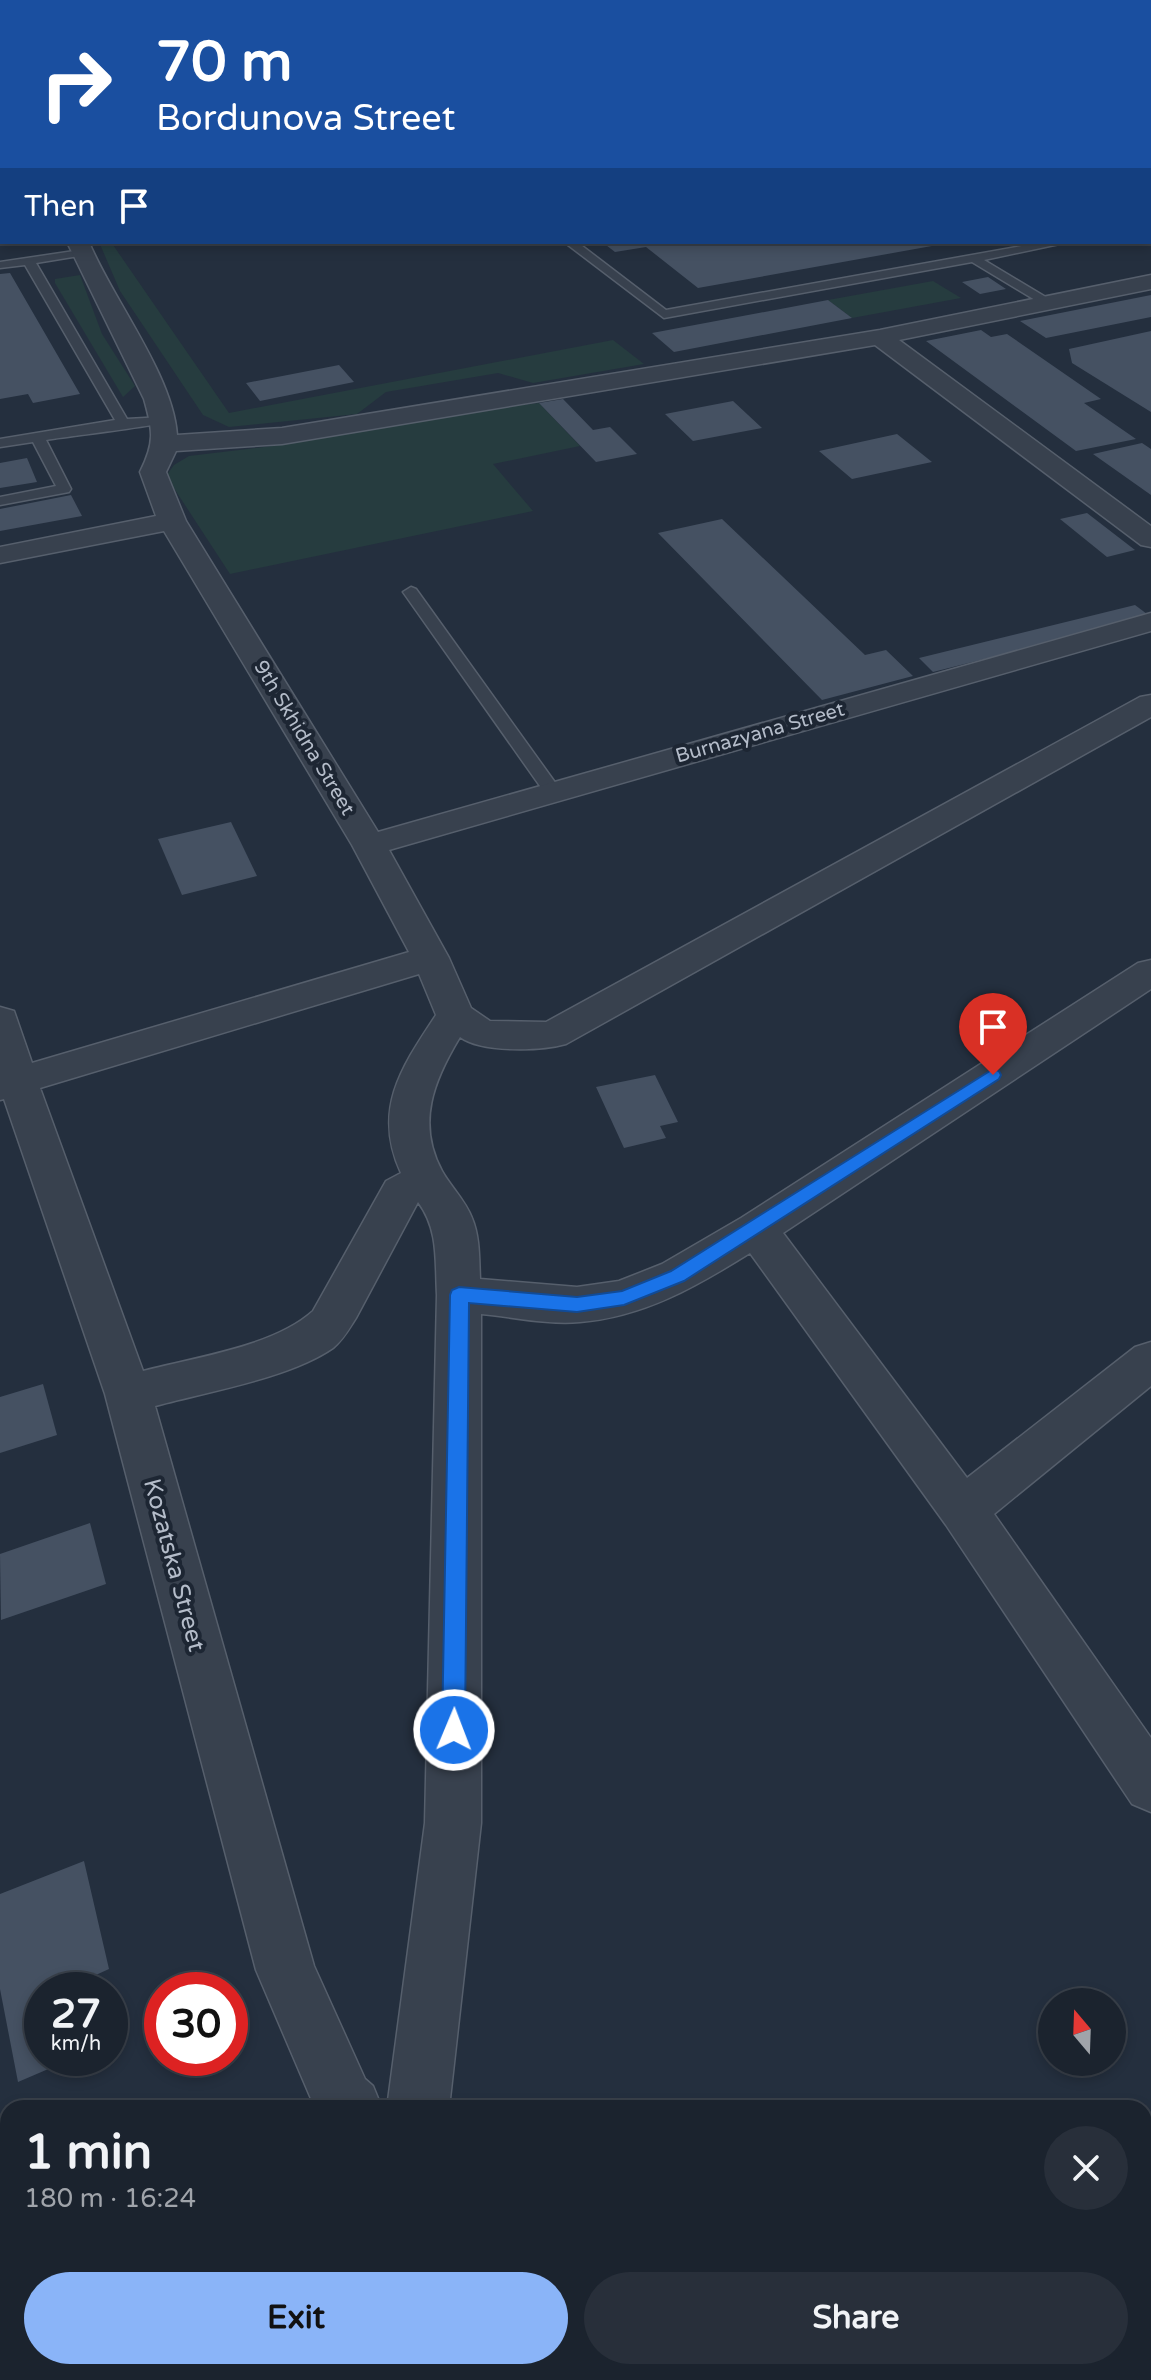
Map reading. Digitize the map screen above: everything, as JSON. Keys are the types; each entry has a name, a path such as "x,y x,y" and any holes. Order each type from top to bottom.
{"street":[{"path":"0,555 172,521 153,472 164,432 114,311 80,248"},
{"path":"164,432 282,436 880,337 1151,282"},
{"path":"880,337 1151,539"},
{"name":"9th Skhidna Street","path":"172,521 369,845 431,958 455,1015"},
{"name":"Burnazyana Street","path":"369,845 1151,622"},
{"path":"419,2100 453,1823 459,1295 452,1222 442,1201 425,1180 413,1151 405,1117 414,1082 455,1015 482,1034 552,1035 1151,704"},
{"path":"9,1084 431,958"},
{"path":"459,1295 577,1305 624,1298 678,1276 756,1229 1151,972"},
{"name":"Kozatska Street","path":"0,1020 9,1084 128,1394 286,1970 343,2100"},
{"path":"128,1394 283,1352 317,1335 329,1324 340,1306 401,1192 425,1180"},
{"path":"756,1229 963,1510 1151,1785"},
{"path":"963,1510 1151,1360"}],"lane":[{"path":"573,244 664,314 1052,244"},
{"path":"0,265 80,248"},
{"path":"974,258 1045,302"},
{"path":"29,261 123,423"},
{"path":"0,443 123,423 164,432"},
{"path":"0,501 64,489 37,436"},
{"path":"411,592 553,792"}],"green space":[{"path":"100,244 112,244 229,413 613,340 644,364 533,383 498,373 386,392 357,414 229,427 203,415 120,291"},
{"path":"80,275 102,334 135,386 123,397 55,283 55,279"},
{"path":"933,281 961,298 852,318 828,300"},
{"path":"539,403 580,446 493,464 533,511 230,574 166,476 174,465 189,456 272,446 455,413"}],"building":[{"path":"605,244 943,244 698,288 646,247 615,252"},
{"path":"10,273 80,394 33,403 28,394 0,399 0,274"},
{"path":"988,277 1006,289 980,294 962,282"},
{"path":"1151,295 1151,317 1046,338 1020,321"},
{"path":"828,300 852,318 674,352 652,333"},
{"path":"981,330 991,337 1007,334 1101,399 1084,403 1136,439 1076,451 926,341"},
{"path":"1151,331 1151,412 1072,363 1069,349"},
{"path":"339,365 354,382 260,401 246,383"},
{"path":"563,399 593,430 610,427 637,454 596,462 539,403"},
{"path":"733,401 762,428 693,441 665,414"},
{"path":"897,434 932,462 852,479 819,451"},
{"path":"1142,443 1151,449 1151,495 1093,454"},
{"path":"27,458 37,482 0,488 0,463"},
{"path":"71,495 82,516 0,531 0,509"},
{"path":"1087,513 1135,550 1107,557 1060,519"},
{"path":"722,519 865,655 886,650 913,676 822,700 658,533"},
{"path":"1135,605 1151,617 933,672 919,658"},
{"path":"231,822 257,876 182,895 158,839"},
{"path":"655,1075 678,1122 660,1126 666,1138 624,1148 596,1087"},
{"path":"43,1384 57,1435 0,1453 0,1397"},
{"path":"90,1523 106,1584 1,1620 0,1554"},
{"path":"84,1861 109,1969 102,1972 24,1972 24,2076 32,2076 18,2082 0,1989 0,1894"}],"route":[{"path":"454,1730 459,1295 577,1305 624,1298 678,1276 993,1075"}]}
